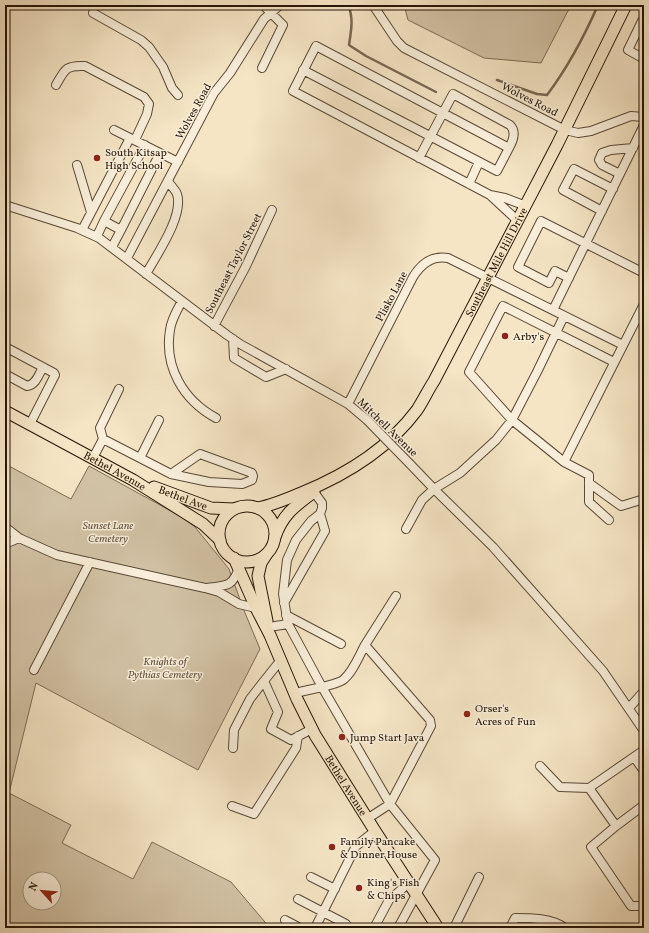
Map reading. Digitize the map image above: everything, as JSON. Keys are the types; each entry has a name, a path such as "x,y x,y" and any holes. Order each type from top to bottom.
{"main road":[{"name":"Southeast Mile Hill Drive","path":"258,508 274,504 323,484 354,467 398,432 417,409 434,381 489,278 565,130 626,5"},
{"name":"Bethel Avenue","path":"5,410 133,480 202,524 220,540"},
{"name":"Bethel Ave","path":"133,480 211,508 234,509"},
{"name":"Southeast Mile Hill Drive","path":"274,540 279,525 283,519 294,507 323,484"},
{"path":"246,506 258,508 272,521 274,527 274,540 268,552 256,560 236,563 225,550 220,540 220,525 223,519 234,509 246,506"},
{"name":"Bethel Avenue","path":"268,552 261,563 258,576 269,631 280,661 312,729 375,831 438,928"},
{"name":"Bethel Avenue","path":"236,563 256,608 269,631"}],"street":[{"path":"262,68 283,25 264,5"},
{"name":"Wolves Road","path":"127,258 214,93 230,73 264,19 270,12 280,5"},
{"name":"Wolves Road","path":"373,5 399,44 404,48 565,130"},
{"path":"93,13 141,40 149,47 163,67 172,88 178,95"},
{"path":"644,22 642,22 628,50 644,59"},
{"path":"510,148 316,46 293,91 490,195 518,220"},
{"path":"56,85 65,70 75,66 85,66 144,97 149,104 147,114 82,230"},
{"path":"303,70 430,136 480,162 498,171 510,148 514,136 513,128 453,94 430,136 419,158"},
{"path":"565,130 578,133 591,131 631,116 644,117"},
{"path":"553,310 644,125"},
{"path":"114,130 178,162"},
{"path":"97,236 145,145"},
{"path":"620,174 602,165 599,160 602,153 611,150 633,148"},
{"path":"112,246 160,153"},
{"path":"468,184 480,162"},
{"path":"77,165 91,212"},
{"path":"602,211 563,190 574,169 613,189"},
{"path":"146,274 170,230 178,210 177,193 168,181"},
{"path":"490,195 505,198 526,206"},
{"name":"Mitchell Avenue","path":"5,205 97,236 233,339 348,404 367,420 434,490 494,547 602,671 644,730"},
{"name":"Southeast Taylor Street","path":"214,326 246,266 272,210"},
{"path":"104,221 121,230"},
{"path":"569,278 555,271 549,283 518,267 541,221 644,273"},
{"name":"Plisko Lane","path":"348,404 412,276 428,260 442,257 448,258 623,345"},
{"path":"182,301 173,319 170,330 169,355 173,372 186,392 204,412 216,418"},
{"path":"564,462 644,304"},
{"path":"609,520 589,502 589,475 564,462 512,420 469,372 503,306 614,362"},
{"path":"406,529 422,500 434,490 460,473 496,440 512,420 564,316"},
{"path":"233,339 234,358 266,377 286,369"},
{"path":"5,354 9,349 54,372 55,375 30,424"},
{"path":"5,374 27,386 31,386 34,384 43,367"},
{"path":"93,458 103,439 100,428 119,389"},
{"path":"140,458 159,420"},
{"path":"103,439 171,474 209,482 242,484 252,480 254,476 252,473 200,454 171,474"},
{"path":"589,483 621,506 644,499"},
{"path":"314,492 322,503 322,508 320,514 311,521 296,540 287,560 283,594 286,615 288,624 322,687 390,804 435,860 398,928"},
{"path":"284,603 325,531 320,514"},
{"path":"5,527 19,538 57,555 206,588 219,592 239,604 256,608"},
{"path":"5,544 19,538"},
{"path":"34,670 90,562"},
{"path":"206,588 228,585 232,582 235,578 236,563"},
{"path":"295,694 343,680 349,674 365,645 396,596"},
{"path":"286,615 341,644"},
{"path":"269,631 288,624"},
{"path":"365,645 430,720 431,726 390,804 368,819"},
{"path":"233,748 234,730 250,699 280,661"},
{"path":"264,681 278,712 271,729 291,740 312,729"},
{"path":"629,708 644,691"},
{"path":"232,806 254,814 296,748 298,736"},
{"path":"540,766 560,787 589,788 644,750"},
{"path":"634,757 644,771"},
{"path":"589,788 616,826"},
{"path":"644,805 591,847 631,906 644,906"},
{"path":"315,928 356,846 375,831"},
{"path":"311,877 335,889"},
{"path":"454,928 479,877"},
{"path":"374,928 389,900 409,883"},
{"path":"298,898 346,924"},
{"path":"510,928 515,918 530,918 558,922 565,928"},
{"path":"285,920 300,928"}],"green space":[{"path":"404,5 571,5 541,63 484,58 408,20"},
{"path":"5,464 71,499 89,466 180,516 195,527 229,569 260,649 198,770 36,683 9,793 71,825 62,843 133,879 152,842 231,882 270,928 5,928"}],"waterway":[{"path":"348,5 351,15 349,45 366,56 436,92"},
{"path":"497,80 537,94 547,95 575,52 598,5"},
{"path":"5,899 5,917"}],"place":[{"name":"South Kitsap High School","path":"97,158"},
{"name":"Arby's","path":"505,336"},
{"name":"Orser's Acres of Fun","path":"467,714"},
{"name":"Jump Start Java","path":"342,737"},
{"name":"Family Pancake & Dinner House","path":"332,847"},
{"name":"King's Fish & Chips","path":"359,888"}],"park label":[{"name":"Sunset Lane Cemetery","path":"108,531"},
{"name":"Knights of Pythias Cemetery","path":"165,667"}]}
